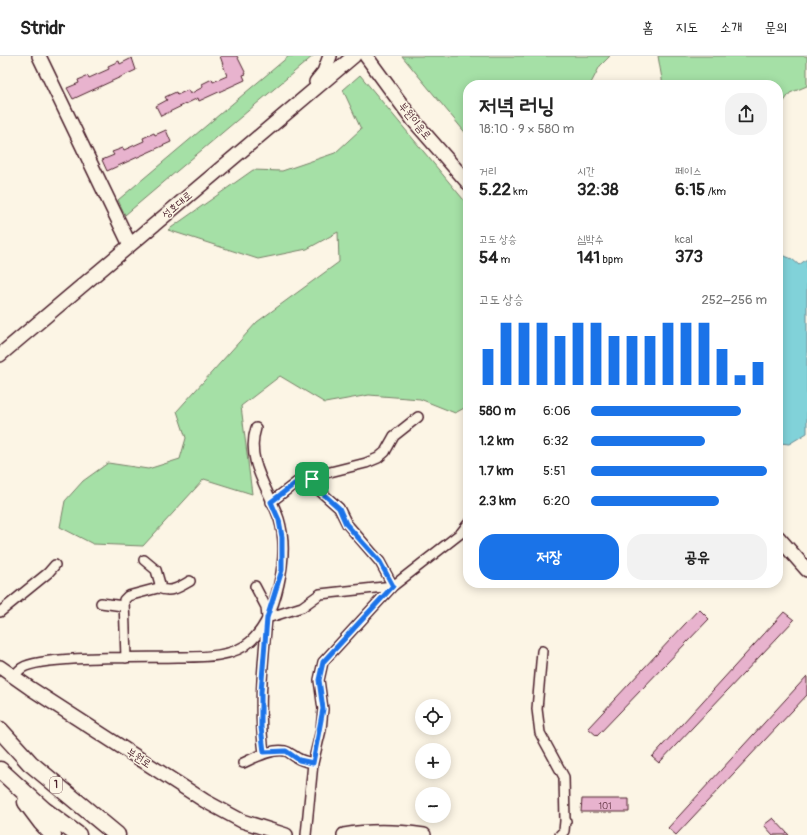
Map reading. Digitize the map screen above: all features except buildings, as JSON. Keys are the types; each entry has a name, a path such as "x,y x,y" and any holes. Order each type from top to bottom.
{"highway":[{"name":"1","path":"0,730 30,764 117,835"},
{"path":"0,770 53,835"},
{"path":"12,783 78,835"}],"street":[{"path":"39,56 130,244"},
{"path":"303,98 324,72 330,56"},
{"name":"성호대로","path":"0,355 354,56"},
{"name":"부원이음로","path":"366,56 413,120 463,176"},
{"path":"271,502 297,482 366,463 378,458 384,452 394,436 418,417"},
{"path":"13,676 23,668 42,662 126,658 201,657 241,648 250,642 260,631 267,618 282,570 282,537 279,520 257,468 253,451 253,439 256,428"},
{"path":"312,479 321,492 339,508 346,524 380,562 393,586"},
{"path":"306,835 313,763 323,709 319,680 323,662 393,586 463,530"},
{"path":"783,543 807,570"},
{"path":"144,560 156,570 160,584 158,588"},
{"path":"0,612 48,573 56,564"},
{"path":"126,658 123,606 124,600 128,596 158,588 166,591 173,591 190,581"},
{"path":"255,586 266,607 267,618 261,692 261,727 264,752"},
{"path":"267,618 302,607 320,594 393,586"},
{"path":"100,603 123,606"},
{"path":"542,651 537,709 540,733 564,777 565,821 564,831 560,835"},
{"name":"부원로","path":"0,667 205,801 242,820 286,835"},
{"path":"243,763 264,752 286,751 299,760 313,763"},
{"path":"344,835 370,831 399,831 424,835"}],"green space":[{"path":"289,56 313,56 125,215 118,200"},
{"path":"402,56 610,56 600,66 593,80 463,80 463,130"},
{"path":"658,56 807,56 807,86 790,93 783,103 783,80 662,80"},
{"path":"360,75 463,199 463,409 455,413 420,399 369,395 325,403 280,376 241,406 252,494 204,479 143,546 93,544 60,527 65,501 83,481 108,463 148,469 180,459 186,438 177,411 257,322 339,262 338,232 307,249 258,259 168,230 253,170 282,171 335,153 361,129 343,90"}],"water":[{"path":"783,255 792,259 799,265 807,259 807,433 789,444 783,443"}],"route":[{"path":"312,479 321,492 339,508 346,524 363,541 380,562 388,574 393,586 323,662 319,680 323,709 321,730 313,763 299,760 286,751 264,752 261,727 261,692 267,618 282,570 282,537 279,520 271,502 297,482 312,479"}]}
